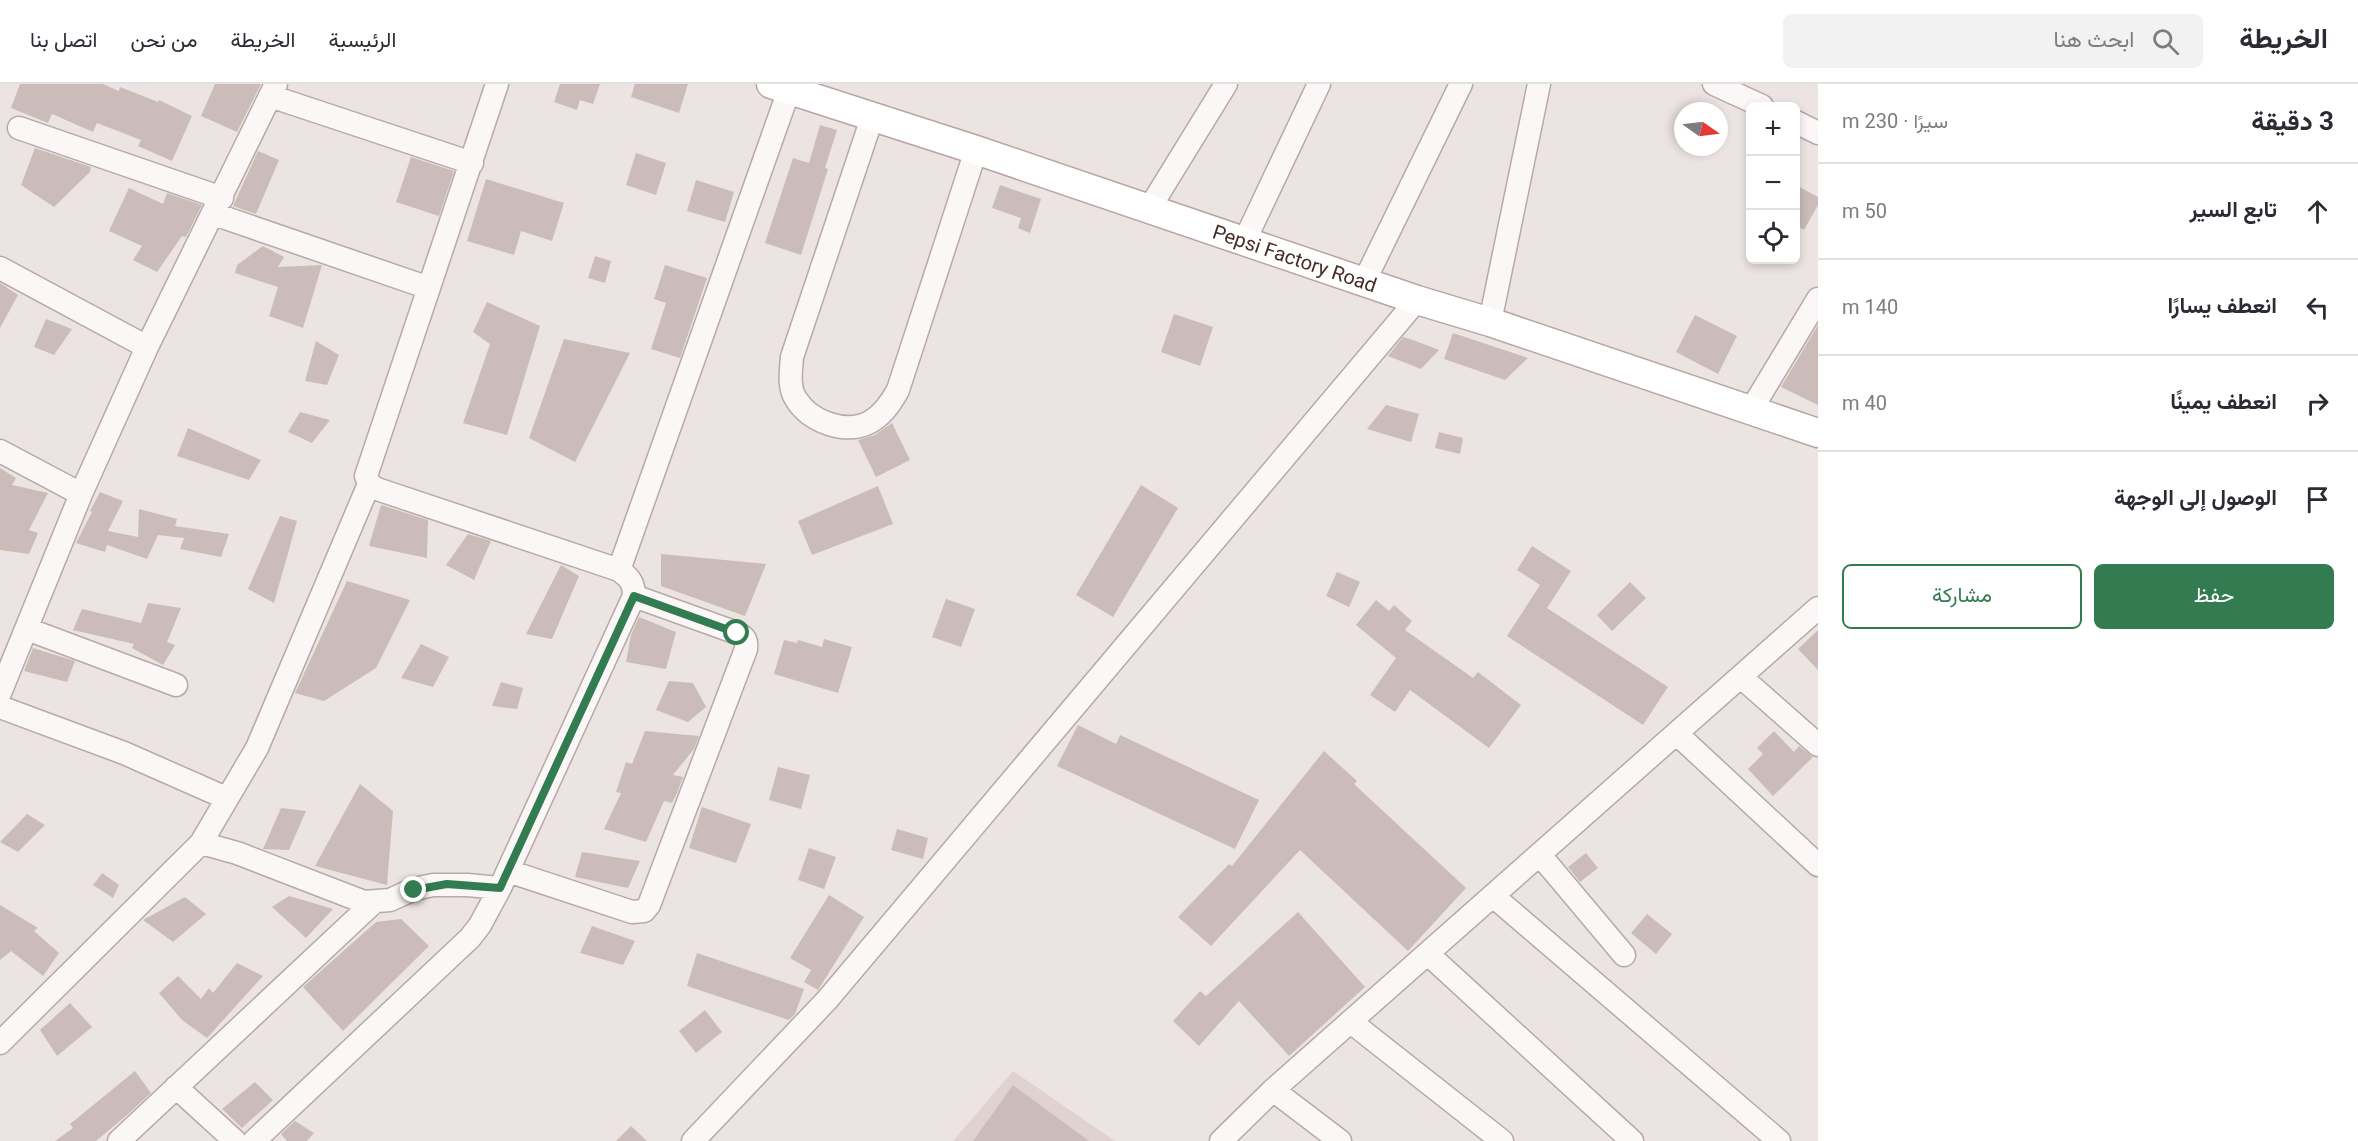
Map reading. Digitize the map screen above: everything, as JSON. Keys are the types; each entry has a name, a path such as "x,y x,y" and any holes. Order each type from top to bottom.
{"main road":[{"name":"Pepsi Factory Road","path":"780,87 976,150 1244,242 1818,433"}],"street":[{"path":"254,1141 470,938 480,925 504,879 634,596 634,585 620,570 377,489 369,484 366,476 497,84"},
{"path":"1149,209 1226,84"},
{"path":"1244,242 1319,84"},
{"path":"1364,282 1461,84"},
{"path":"1490,322 1539,84"},
{"path":"1714,84 1753,102"},
{"path":"620,570 780,87"},
{"path":"0,693 81,494 147,347 273,90 472,163"},
{"path":"872,118 792,357 790,378 795,398 808,413 828,423 848,428 870,422 888,408 898,390 976,150"},
{"path":"1800,124 1818,133"},
{"path":"20,128 429,288"},
{"path":"0,268 147,347"},
{"path":"1751,410 1818,299"},
{"path":"693,1141 827,1000 1417,300"},
{"path":"0,451 81,494"},
{"path":"0,1044 201,843 257,748 369,484"},
{"path":"201,843 237,853 364,902 390,900 433,885 467,885 504,879 632,912 645,912 650,905 742,660 746,641 737,633 634,596"},
{"path":"1221,1141 1273,1090 1818,608"},
{"path":"27,629 176,685"},
{"path":"1741,676 1818,745"},
{"path":"0,707 124,753 226,798"},
{"path":"1677,734 1818,866"},
{"path":"1540,855 1624,955"},
{"path":"1493,896 1779,1141"},
{"path":"119,1141 373,903"},
{"path":"1428,954 1632,1141"},
{"path":"1351,1022 1502,1141"},
{"path":"176,1087 235,1141"},
{"path":"1273,1090 1340,1141"}],"shaded area":[{"path":"1013,1071 1115,1141 953,1141"}],"building":[{"path":"20,84 103,84 119,91 120,87 158,102 159,100 192,116 172,161 138,146 141,140 97,123 93,132 52,114 48,123 11,108"},
{"path":"215,84 261,84 237,132 201,116"},
{"path":"560,84 600,84 593,104 580,100 577,110 554,102"},
{"path":"635,84 688,84 679,113 631,97"},
{"path":"820,125 837,130 825,168 828,169 801,255 765,243 793,158 809,163"},
{"path":"35,148 91,167 90,172 54,207 21,185"},
{"path":"258,151 279,160 256,214 233,206"},
{"path":"636,153 666,163 656,195 626,185"},
{"path":"411,157 454,171 439,216 396,202"},
{"path":"486,179 564,203 552,241 521,231 514,255 467,241"},
{"path":"696,180 734,192 725,222 687,211"},
{"path":"1000,185 1041,199 1030,233 1018,228 1021,218 992,208"},
{"path":"1800,187 1818,197 1818,205 1804,230 1800,228"},
{"path":"129,188 163,204 167,193 202,205 186,237 182,236 157,272 133,260 142,246 109,231"},
{"path":"263,246 284,257 278,267 322,265 303,328 269,316 278,287 235,273 237,265"},
{"path":"595,256 611,261 605,283 588,278"},
{"path":"665,265 707,278 680,358 651,349 666,303 654,299"},
{"path":"0,283 18,295 0,328"},
{"path":"487,302 540,326 507,435 463,423 490,344 473,332"},
{"path":"1174,314 1213,327 1200,366 1161,352"},
{"path":"1695,315 1737,336 1718,374 1676,352"},
{"path":"46,319 72,329 54,355 34,347"},
{"path":"1818,325 1818,405 1781,387"},
{"path":"1453,333 1528,358 1505,380 1444,359"},
{"path":"1403,337 1439,350 1421,369 1388,356"},
{"path":"564,339 630,353 575,462 529,438"},
{"path":"316,341 339,355 327,385 305,381"},
{"path":"1386,405 1419,414 1411,442 1367,429"},
{"path":"300,412 330,420 312,443 288,432"},
{"path":"892,423 910,460 876,477 858,440 875,435"},
{"path":"188,428 261,460 249,480 177,456"},
{"path":"1439,432 1463,438 1460,454 1435,448"},
{"path":"0,468 16,478 12,485 48,493 29,530 38,533 29,554 0,550"},
{"path":"1141,485 1178,508 1113,617 1076,595"},
{"path":"878,486 893,524 812,555 798,521"},
{"path":"100,492 123,501 108,531 138,537 139,509 177,519 175,526 229,534 221,557 180,549 184,538 158,535 147,559 107,545 105,552 76,543"},
{"path":"381,505 428,520 427,558 369,546"},
{"path":"280,516 297,521 274,603 248,589"},
{"path":"468,534 491,541 474,580 446,565"},
{"path":"1532,546 1571,571 1547,608 1668,687 1643,725 1507,636 1540,585 1517,570"},
{"path":"661,554 766,564 745,616 661,586"},
{"path":"561,565 579,576 552,639 526,634"},
{"path":"1337,572 1360,582 1349,607 1326,596"},
{"path":"347,581 410,600 376,668 324,701 295,693"},
{"path":"1630,582 1646,598 1612,631 1597,615"},
{"path":"946,599 975,609 961,647 932,637"},
{"path":"1376,600 1389,611 1394,605 1412,621 1405,630 1473,678 1478,672 1521,705 1489,748 1410,690 1395,712 1370,695 1396,658 1356,625"},
{"path":"148,603 181,608 167,642 175,645 163,665 132,648 134,644 73,630 82,609 141,623"},
{"path":"639,617 676,632 666,669 626,662 631,635"},
{"path":"1818,630 1818,670 1798,649"},
{"path":"824,639 852,647 838,693 774,674 784,640 797,643 798,640 822,647"},
{"path":"421,644 449,657 433,687 401,678"},
{"path":"33,648 75,661 67,682 24,671"},
{"path":"669,681 693,683 706,707 688,722 656,710"},
{"path":"501,682 523,688 517,709 492,706"},
{"path":"1078,725 1116,744 1120,735 1259,800 1235,849 1057,766"},
{"path":"645,731 699,736 694,749 673,775 683,777 672,803 664,801 646,842 604,829 621,793 616,792 626,762 632,764"},
{"path":"1774,731 1794,752 1799,746 1813,757 1773,796 1748,769 1763,754 1757,748"},
{"path":"1324,751 1357,781 1354,784 1466,888 1408,951 1300,850 1211,946 1178,917 1229,864 1232,866"},
{"path":"778,767 810,775 801,809 769,800"},
{"path":"360,784 393,811 387,885 315,866"},
{"path":"702,807 751,824 736,863 689,848"},
{"path":"281,808 306,811 289,850 263,849"},
{"path":"27,814 45,825 18,852 0,842"},
{"path":"897,829 928,838 923,859 891,850"},
{"path":"809,848 836,857 824,889 798,880"},
{"path":"582,852 640,861 628,888 575,877"},
{"path":"1586,853 1598,868 1580,882 1568,867"},
{"path":"102,873 119,885 113,898 93,885"},
{"path":"829,895 864,917 818,990 804,982 811,970 790,958"},
{"path":"289,896 333,909 306,938 272,907"},
{"path":"185,897 206,914 173,942 143,920"},
{"path":"0,905 38,928 34,931 59,953 43,976 11,951 0,960"},
{"path":"1298,912 1365,987 1289,1056 1239,1001 1199,1046 1173,1021 1200,991 1206,996"},
{"path":"1647,914 1672,934 1656,954 1631,933"},
{"path":"401,919 429,946 343,1031 303,987 376,922"},
{"path":"592,926 635,941 623,965 580,953"},
{"path":"697,953 804,989 795,1014 789,1020 687,986"},
{"path":"237,963 263,976 207,1038 182,1020 159,993 178,976 201,999 209,988 213,993"},
{"path":"70,1003 92,1027 57,1056 40,1030"},
{"path":"705,1010 722,1032 696,1053 679,1031"},
{"path":"135,1071 151,1093 127,1115 96,1141 55,1141 73,1128 70,1124"},
{"path":"255,1082 273,1100 242,1128 222,1109"},
{"path":"1013,1085 1089,1141 973,1141"},
{"path":"295,1121 314,1133 307,1141 287,1141 281,1134"},
{"path":"631,1126 647,1141 616,1141"}],"route":[{"path":"414,890 447,884 500,888 634,596 737,633"}]}
